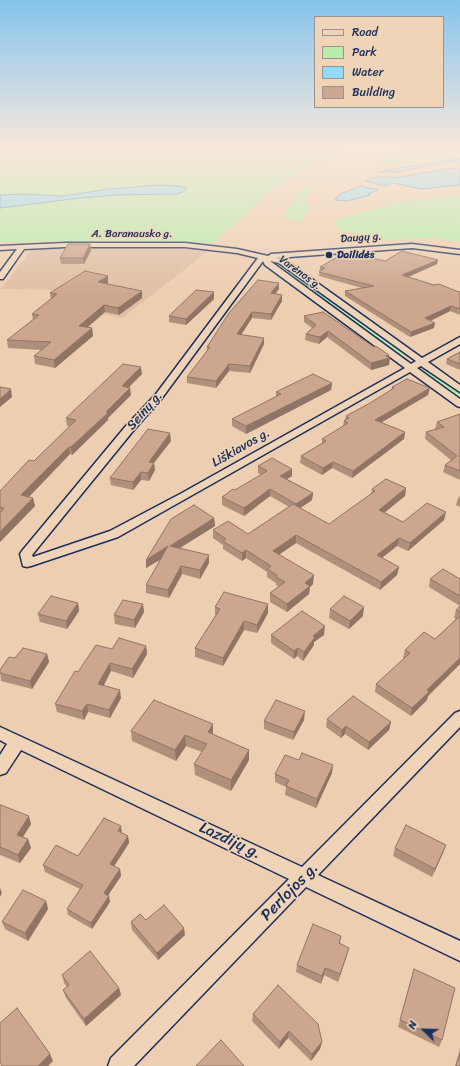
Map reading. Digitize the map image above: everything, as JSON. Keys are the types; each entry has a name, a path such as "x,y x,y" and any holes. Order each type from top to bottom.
{"street":[{"name":"A. Baranausko g.","path":"0,248 185,245 237,251 263,256"},
{"name":"Daugų g.","path":"263,256 412,246 439,248 460,252"},
{"path":"0,277 22,247"},
{"name":"Varėnos g.","path":"263,256 281,261 460,389"},
{"name":"Varėnos g.","path":"263,256 268,263 460,404"},
{"name":"Seinų g.","path":"27,562 26,554 129,429 159,396 208,328 263,256"},
{"name":"Liškiavos g.","path":"27,562 114,534 460,340"},
{"name":"Perlojos g.","path":"119,1066 460,717"},
{"name":"Lazdijų g.","path":"0,733 460,951"},
{"path":"0,768 18,741"}],"shaded area":[{"path":"178,246 210,250 122,318 70,308 66,290 1,289 32,249"}],"green space":[{"path":"0,197 264,197 214,243 118,241 0,242"},
{"path":"297,197 307,197 304,201 310,210 304,216 303,221 289,220 283,215"},
{"path":"445,197 460,197 460,242 433,238 369,240 359,233 341,231 333,223 341,218 400,202"},
{"path":"272,261 277,262 407,356 401,357"},
{"path":"424,371 432,373 460,393 460,400 423,373"}],"water":[{"path":"0,197 95,197 80,198 0,208"},
{"path":"338,197 363,197 347,201 335,200"}],"building":[{"path":"68,244 90,244 83,258 60,258"},
{"path":"402,251 438,260 402,275 434,285 439,284 460,292 460,309 451,306 425,318 435,323 411,332 345,291 374,286 319,272 325,268 320,267 346,252 385,261"},
{"path":"85,271 108,276 98,282 142,291 118,308 104,305 79,326 92,328 54,360 34,356 51,342 7,340 39,315 32,314 57,294 50,293"},
{"path":"258,280 279,283 271,293 282,295 271,314 252,312 237,334 264,338 250,366 229,364 216,381 187,377 210,347 207,347 229,313"},
{"path":"196,290 214,292 186,319 169,316"},
{"path":"323,312 374,347 376,346 389,355 386,356 390,358 371,363 328,331 320,337 306,334 316,325 304,316"},
{"path":"460,352 460,364 447,359"},
{"path":"123,364 141,367 122,386 130,388 106,412 108,413 71,447 69,447 21,495 33,498 0,532 0,513 4,508 0,507 0,491 29,460 34,461 76,420 66,418"},
{"path":"313,374 332,383 246,426 232,419 281,394 276,392"},
{"path":"407,379 430,388 375,420 405,432 353,471 333,462 323,468 301,456 326,441 322,439 348,423 344,421 349,418 346,416 370,403 394,388 392,387"},
{"path":"0,387 11,389 0,399"},
{"path":"460,414 460,471 445,465 457,456 426,432 444,427 437,422"},
{"path":"148,429 170,433 149,462 154,463 148,473 141,472 133,482 110,478"},
{"path":"272,458 292,469 280,476 313,493 296,504 270,489 244,508 222,497 233,489 235,490 267,471 258,466"},
{"path":"386,479 406,488 379,510 403,522 427,503 446,512 410,543 399,538 377,555 399,567 381,582 296,535 273,551 314,575 305,583 310,586 287,604 270,593 285,582 276,577 277,575 267,569 271,566 246,550 242,553 223,541 226,539 213,530 228,521 248,534 293,504 329,524 375,491 372,489"},
{"path":"194,505 214,518 170,546 209,555 200,570 181,566 168,590 146,585 168,546 146,560 171,519"},
{"path":"443,569 460,579 460,596 430,579"},
{"path":"224,592 268,604 257,625 244,621 223,658 195,648 220,609 215,607"},
{"path":"51,596 78,603 66,621 38,614"},
{"path":"344,596 364,607 350,621 330,609"},
{"path":"123,600 143,604 134,620 114,615"},
{"path":"460,606 460,612 456,610"},
{"path":"302,611 325,626 313,636 315,637 304,652 298,648 294,651 271,635"},
{"path":"460,616 460,658 427,690 429,692 412,708 376,684 410,653 405,650 424,632 435,639"},
{"path":"119,638 146,646 132,669 110,663 98,684 120,690 109,710 87,704 82,711 55,704 75,671 78,672 96,645 112,649"},
{"path":"23,648 47,654 30,681 0,673 0,670 9,657 15,658"},
{"path":"353,696 391,722 369,742 346,726 342,730 327,719"},
{"path":"154,700 213,724 208,732 249,750 231,780 194,764 207,744 185,735 175,750 131,731"},
{"path":"276,700 305,711 294,732 264,721"},
{"path":"302,753 333,765 317,799 286,786 289,780 275,774 285,755 299,760"},
{"path":"1,805 29,816 17,835 28,839 18,855 0,847"},
{"path":"104,818 121,826 118,831 128,836 110,864 120,869 104,893 109,896 91,923 67,909 83,885 43,865 56,845 78,856"},
{"path":"406,825 446,845 435,869 395,848"},
{"path":"23,890 46,901 25,933 2,922"},
{"path":"164,905 184,928 157,953 131,922 140,914 146,920"},
{"path":"313,924 341,936 339,943 349,948 340,974 325,968 322,976 297,965"},
{"path":"90,951 119,988 84,1019 63,990 69,985 62,975"},
{"path":"414,969 455,988 442,1040 400,1020"},
{"path":"278,985 318,1024 322,1042 312,1054 289,1031 280,1042 253,1014"},
{"path":"17,1008 50,1054 38,1066 2,1066 0,1062 0,1023"},
{"path":"221,1040 244,1066 196,1066"},
{"path":"460,1053 460,1066 456,1066"}],"place":[{"name":"Dailidės","path":"329,255"}]}
